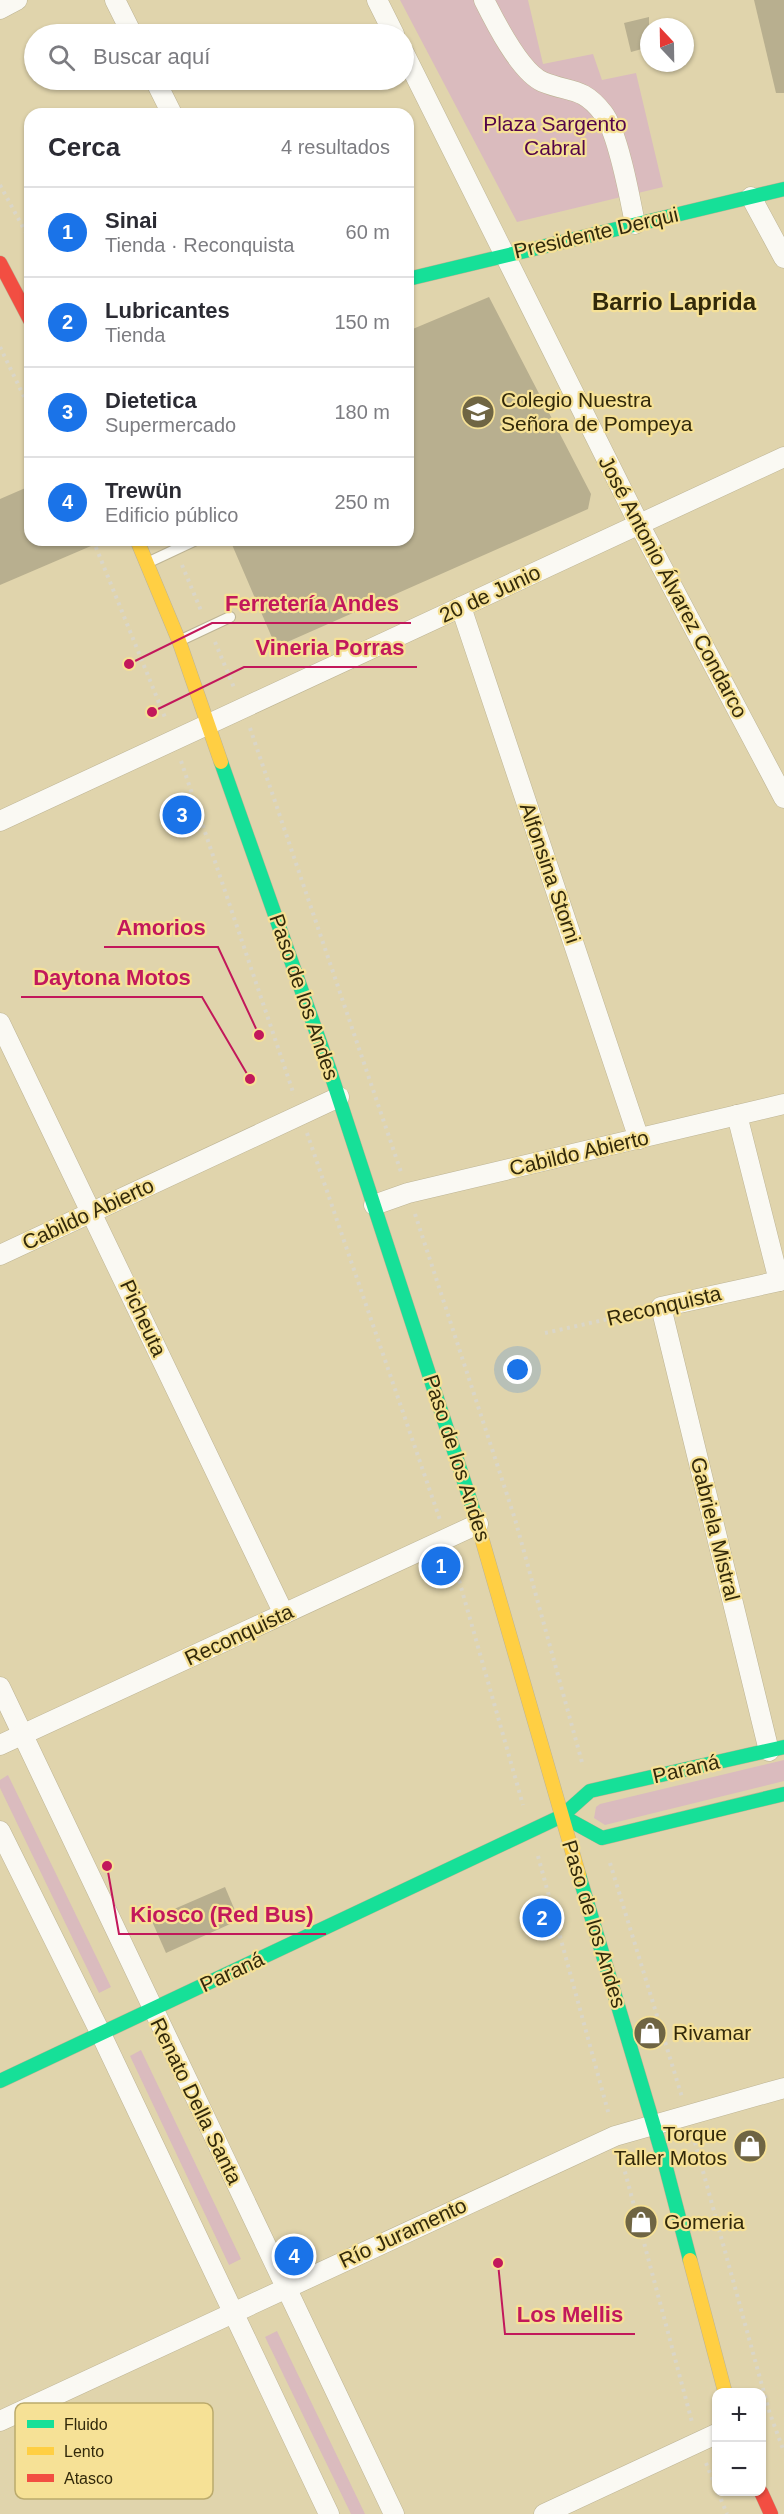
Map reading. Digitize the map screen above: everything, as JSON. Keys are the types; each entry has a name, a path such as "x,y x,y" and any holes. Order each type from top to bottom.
{"main road":[{"name":"Presidente Derqui","path":"414,277 784,189"},
{"path":"1,268 24,309"},
{"name":"Paso de los Andes","path":"139,546 179,641 339,1097 478,1524 653,2124 724,2388"},
{"name":"Paraná","path":"0,2081 562,1816 590,1791 776,1749"},
{"path":"562,1816 602,1838 784,1794"},
{"path":"763,2496 771,2514"}],"street":[{"path":"0,9 17,0"},
{"path":"115,0 127,24"},
{"path":"377,0 389,24"},
{"path":"484,0 513,52 541,81 583,93 604,114 625,173 635,224"},
{"name":"José Antonio Álvarez Condarco","path":"414,73 639,524 784,798"},
{"path":"160,90 169,108"},
{"path":"751,196 784,258"},
{"name":"20 de Junio","path":"0,820 784,458"},
{"name":"Alfonsina Storni","path":"461,607 639,1139"},
{"name":"Picheuta","path":"0,1023 93,1211 284,1614"},
{"name":"Cabildo Abierto","path":"0,1255 339,1097"},
{"name":"Cabildo Abierto","path":"374,1205 408,1193 784,1104"},
{"path":"736,1115 781,1280"},
{"name":"Reconquista","path":"661,1307 781,1280"},
{"name":"Gabriela Mistral","path":"661,1307 776,1749"},
{"name":"Reconquista","path":"0,1745 478,1524"},
{"name":"Renato Della Santa","path":"0,1687 394,2514"},
{"path":"0,1831 100,2034 329,2514"},
{"name":"Río Juramento","path":"38,2403 615,2136 784,2088"},
{"name":"Río Juramento","path":"0,2421 15,2414"},
{"path":"544,2514 712,2436"}],"lane":[{"path":"147,563 183,546"},
{"path":"179,641 230,617"}],"path":[{"path":"0,185 24,229"},
{"path":"0,347 24,397"},
{"path":"96,546 131,627 174,740 447,1538 531,1831 698,2443 712,2478"},
{"name":"Reconquista","path":"545,1333 661,1307"},
{"path":"720,2496 727,2514"}],"green space":[{"name":"Plaza Sargento Cabral","path":"400,0 528,0 543,64 593,54 602,80 636,73 663,187 517,222"},
{"path":"784,1760 784,1781 605,1825 594,1818 596,1807 600,1804"},
{"path":"8,1775 111,1987 99,1993 0,1788 0,1780"},
{"path":"141,2050 241,2259 229,2265 130,2056"},
{"path":"277,2331 365,2514 351,2514 265,2337"}],"building":[{"path":"754,0 784,0 784,93 776,93"},
{"path":"640,19 640,50 631,52 624,23"},
{"name":"Colegio Nuestra Señora de Pompeya","path":"489,297 591,494 588,509 276,647 233,546 414,546 414,328"},
{"path":"24,489 24,546 91,546 0,585 0,499"},
{"path":"225,1887 239,1920 166,1953 151,1919"}],"traffic: fast":[{"path":"414,278 784,189"},
{"path":"221,762 329,1068 475,1515"},
{"path":"0,2081 562,1816 590,1791 784,1747"},
{"path":"562,1816 602,1838 784,1794"},
{"path":"579,1875 664,2160 690,2260"}],"traffic: slow":[{"path":"139,546 179,641 221,762"},
{"path":"475,1515 579,1875"},
{"path":"690,2260 724,2388"}],"traffic: jam":[{"path":"0,263 24,309"},
{"path":"763,2496 771,2514"}],"place":[{"name":"Colegio Nuestra Señora de Pompeya","path":"478,412"},
{"name":"Ferretería Andes","path":"129,664"},
{"name":"Vineria Porras","path":"152,712"},
{"name":"Dietetica","path":"182,815"},
{"name":"Amorios","path":"259,1035"},
{"name":"Daytona Motos","path":"250,1079"},
{"name":"Sinai","path":"441,1566"},
{"name":"Kiosco (Red Bus)","path":"107,1866"},
{"name":"Lubricantes","path":"542,1918"},
{"name":"Rivamar","path":"650,2033"},
{"name":"Torque Taller Motos","path":"750,2146"},
{"name":"Gomeria","path":"641,2222"},
{"name":"Trewün","path":"294,2256"},
{"name":"Los Mellis","path":"498,2263"}],"district":[{"name":"Barrio Laprida","path":"674,302"}]}
